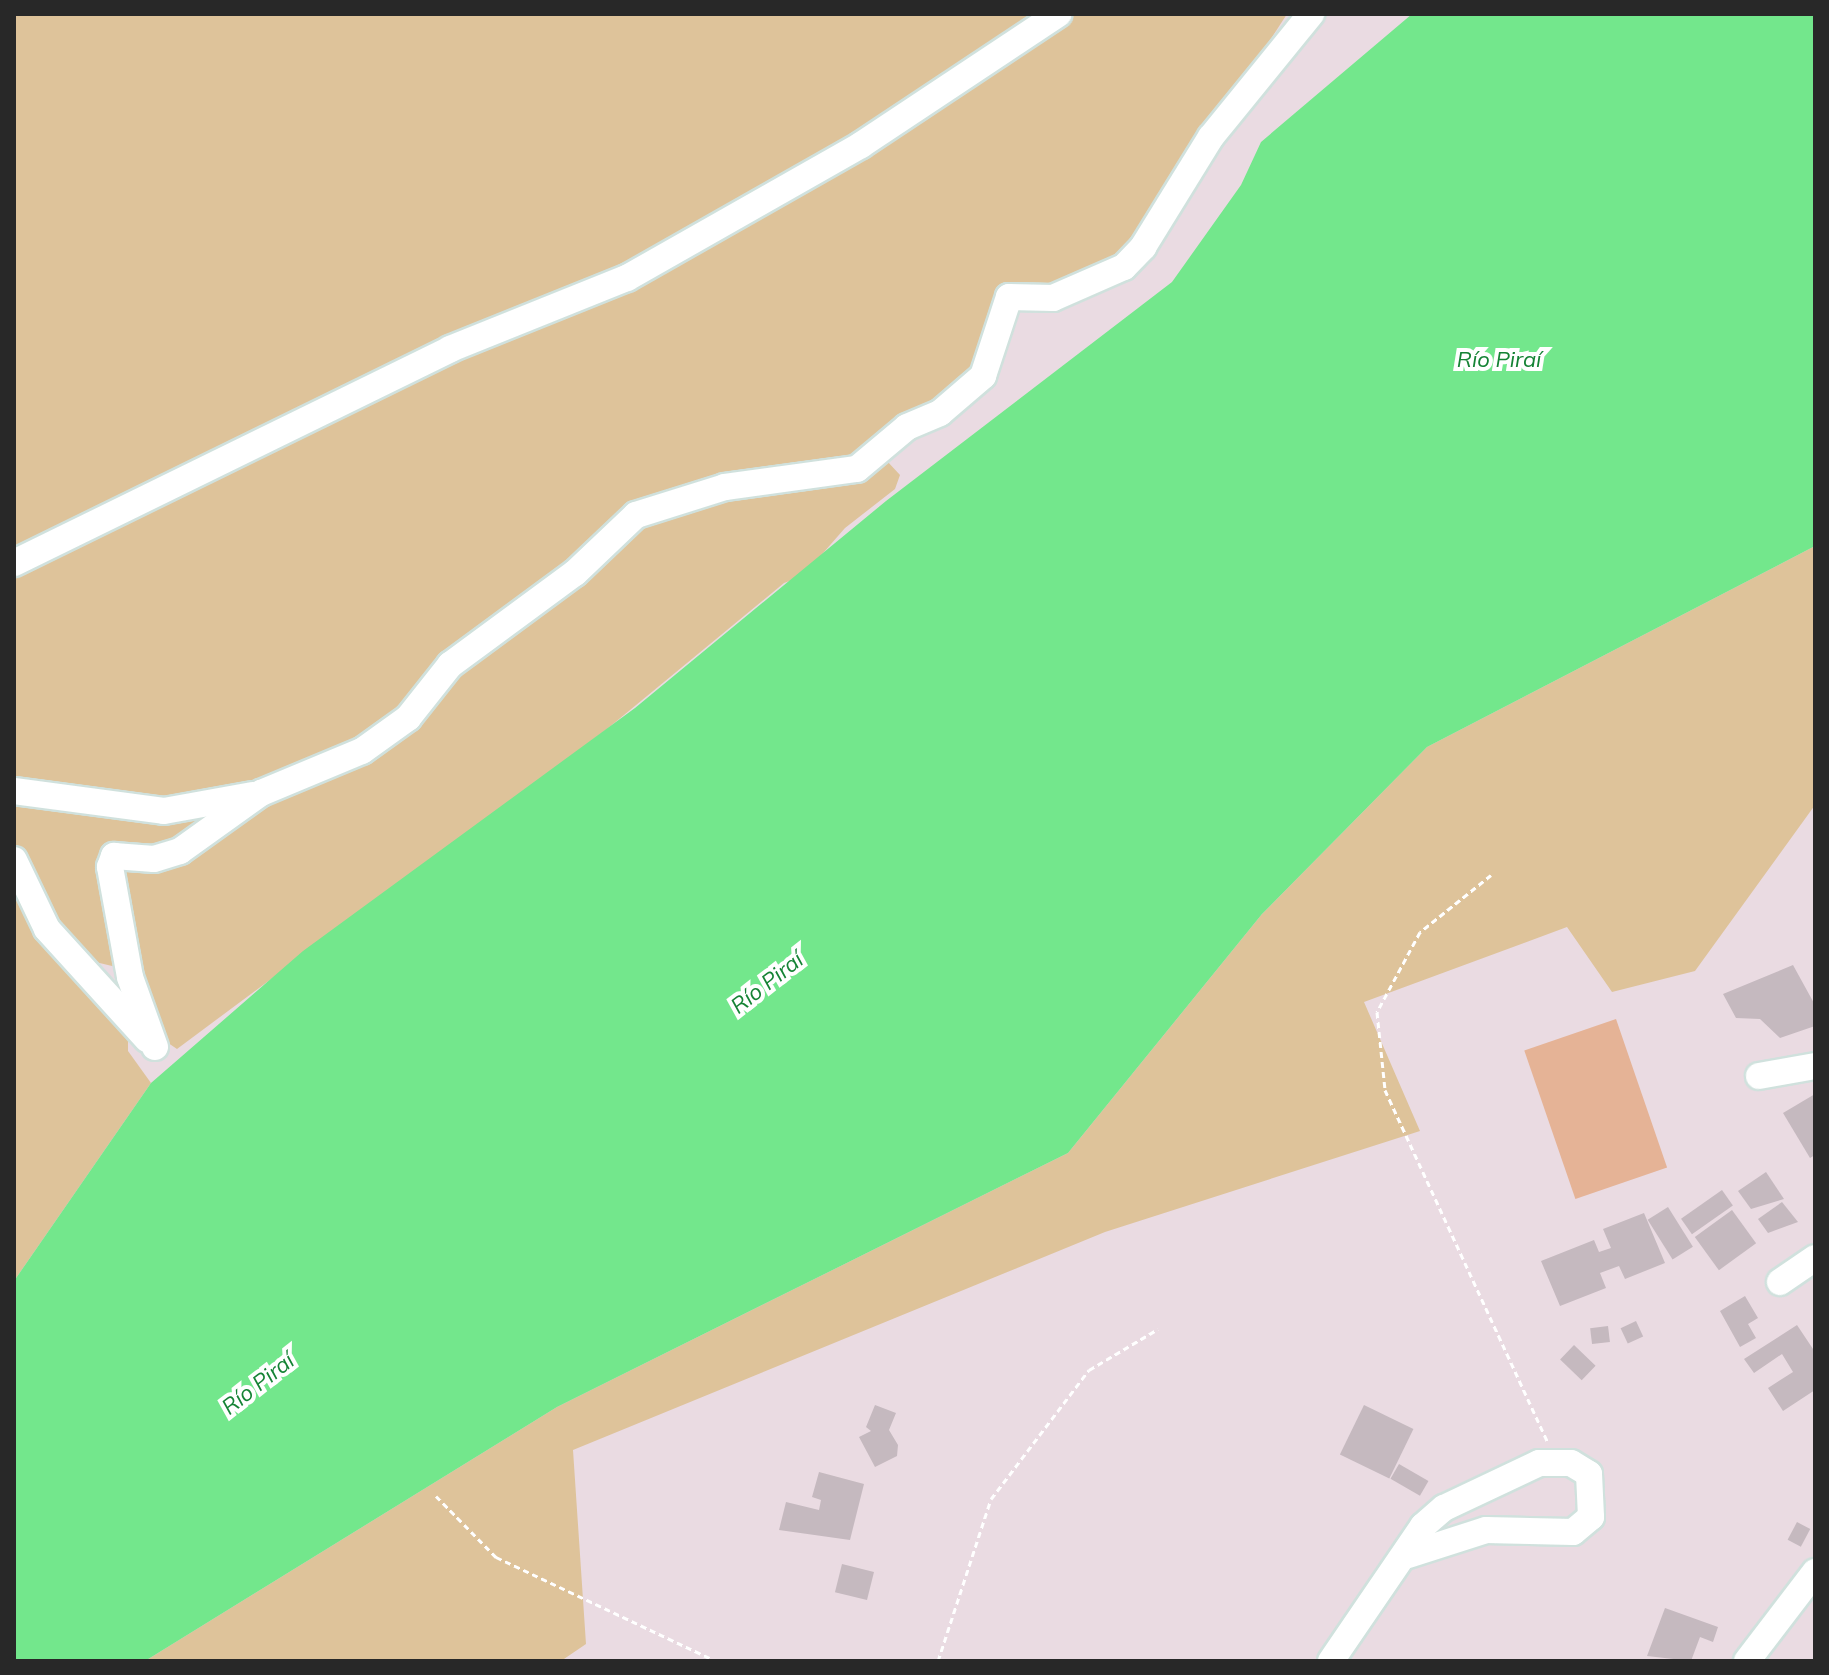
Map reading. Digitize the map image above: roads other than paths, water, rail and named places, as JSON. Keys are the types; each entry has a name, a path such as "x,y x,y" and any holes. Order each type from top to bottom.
{"street":[{"path":"14,563 450,349 627,278 861,145 1058,14"},
{"path":"14,791 164,811 261,793 362,751 408,718 450,665 575,573 636,515 725,487 857,469 907,427 940,413 983,376 1009,297 1053,298 1124,267 1143,247 1211,137 1311,14"},
{"path":"14,860 47,929 155,1047 130,977 110,867 114,856 154,859 180,851 261,793"},
{"path":"1759,1076 1815,1066"},
{"path":"1780,1282 1815,1258"},
{"path":"1331,1661 1408,1555 1444,1508 1556,1461 1589,1474 1595,1496 1591,1517 1573,1532 1486,1530 1408,1555"},
{"path":"1747,1661 1815,1572"}],"water":[{"name":"Río Piraí","path":"1412,14 1815,14 1815,546 1427,747 1262,914 1068,1153 557,1407 145,1661 14,1661 14,1281 151,1083 303,951 635,708 886,501 1172,282 1241,185 1261,142"}]}
